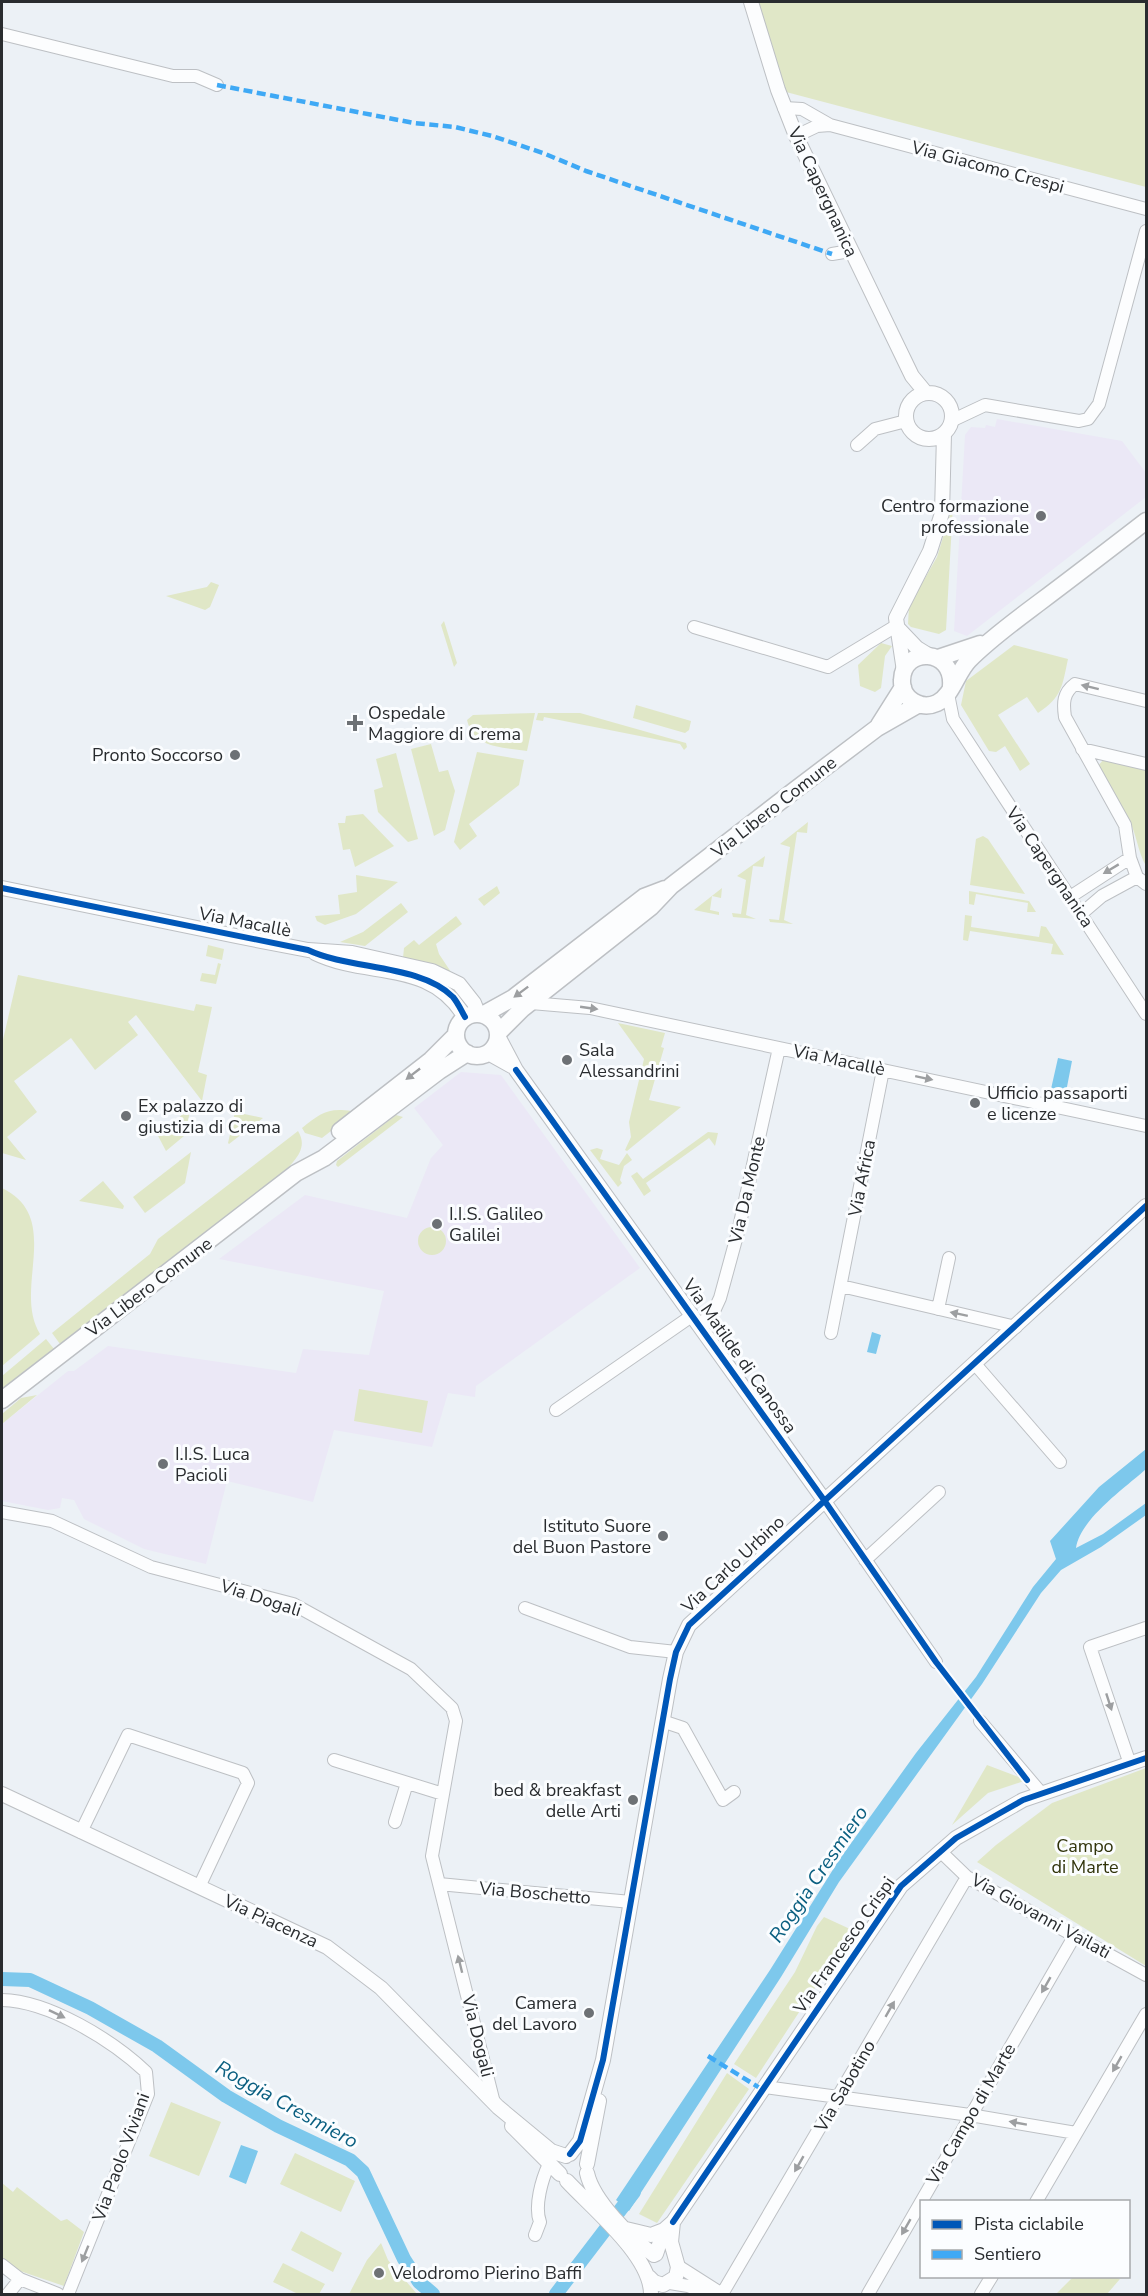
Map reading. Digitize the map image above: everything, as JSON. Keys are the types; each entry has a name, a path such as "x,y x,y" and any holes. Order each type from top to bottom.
{"main road":[{"name":"Via Libero Comune","path":"488,1053 498,1034 531,1003 651,907 671,886 877,728 923,705 935,704 950,690 969,660 993,638 1146,521"},
{"name":"Via Libero Comune","path":"877,728 915,659 964,651 993,638"},
{"path":"934,657 949,670 950,690"},
{"path":"903,679 906,695 923,705"},
{"name":"Via Libero Comune","path":"296,1173 317,1150 431,1060 456,1035 458,1025 513,998 644,897 671,886"},
{"path":"476,1015 495,1023 498,1034"},
{"path":"456,1035 459,1046 467,1053 478,1056 488,1053"},
{"name":"Via Libero Comune","path":"2,1400 296,1173 324,1158 439,1071 467,1053"}],"street":[{"name":"Via Capergnanica","path":"751,2 784,108 850,251 921,395 940,396 950,407 943,431 944,493 937,533 918,576 898,609 896,626 903,679"},
{"path":"2,34 173,76 195,76 217,85"},
{"name":"Via Giacomo Crespi","path":"784,108 802,110 830,125 1146,209"},
{"path":"796,136 817,126 830,125"},
{"path":"921,395 907,407 906,421 915,435 943,431 985,405 1079,421 1088,419 1099,404 1146,231"},
{"path":"832,254 850,251"},
{"path":"857,445 875,429 906,421"},
{"path":"694,627 828,667 896,626 917,648 934,657"},
{"path":"1082,914 1102,897 1142,880 1130,858 1125,825 1065,717 1063,703 1068,690 1075,684 1146,701"},
{"name":"Via Capergnanica","path":"950,690 953,719 1146,1014"},
{"name":"Via Capergnanica","path":"923,705 953,719"},
{"path":"1082,749 1146,764"},
{"path":"1070,897 1130,858"},
{"name":"Via Macallè","path":"2,888 308,950 352,953 432,971 459,984 474,1003 476,1015"},
{"name":"Via Macallè","path":"531,1003 590,1008 1146,1126"},
{"name":"Via Matilde di Canossa","path":"498,1034 516,1070 825,1500 936,1662"},
{"name":"Via Da Monte","path":"556,1410 696,1320 714,1311 720,1298 738,1232 779,1048"},
{"name":"Via Matilde di Canossa","path":"488,1053 516,1070"},
{"name":"Via Africa","path":"831,1333 883,1070"},
{"name":"Via Carlo Urbino","path":"587,2169 603,2060 662,1722 676,1652 688,1625 1146,1206"},
{"path":"938,1310 949,1258"},
{"path":"841,1286 1016,1327"},
{"path":"975,1364 1060,1462"},
{"path":"865,1560 939,1492"},
{"name":"Via Dogali","path":"2,1512 52,1521 151,1566 292,1604 411,1669 452,1708 456,1721 432,1856 496,2105"},
{"path":"525,1608 630,1647 676,1652"},
{"path":"1130,1764 1090,1647 1146,1628"},
{"path":"980,1720 1041,1793"},
{"path":"662,1722 683,1728 723,1800 734,1792"},
{"path":"81,1832 128,1735 243,1773 249,1783 200,1887"},
{"name":"Via Francesco Crispi","path":"655,2255 669,2226 901,1886 956,1838 1023,1800 1146,1758"},
{"path":"334,1760 443,1794"},
{"path":"396,1822 407,1783"},
{"name":"Via Piacenza","path":"2,1794 327,1947 381,1988 496,2105 547,2148 568,2155"},
{"name":"Via Giovanni Vailati","path":"940,1851 967,1877 1146,1975"},
{"name":"Via Sabotino","path":"722,2295 967,1877"},
{"name":"Via Boschetto","path":"440,1884 630,1902"},
{"name":"Via Campo di Marte","path":"922,2200 1075,1935"},
{"name":"Via Paolo Viviani","path":"2,2000 41,2006 72,2021 132,2059 146,2073 148,2094 68,2295"},
{"path":"1037,2200 1146,2014"},
{"name":"Via Carlo Urbino","path":"568,2155 580,2141 603,2060"},
{"path":"765,2086 970,2115 1076,2133"},
{"name":"Via Piacenza","path":"496,2105 519,2135 602,2211"},
{"path":"587,2169 576,2182 564,2178 559,2165 568,2155 581,2156 587,2169 602,2211 623,2234 648,2274 658,2284 667,2287 688,2286 707,2295"},
{"path":"535,2235 540,2222 538,2215 544,2176 549,2164"},
{"name":"Via Campo di Marte","path":"868,2295 920,2203"},
{"path":"623,2234 655,2235 669,2226 676,2262 676,2277 667,2287"},
{"path":"623,2234 655,2255"},
{"path":"651,2295 647,2264 655,2255 665,2253 722,2295"},
{"path":"2,2265 20,2279 58,2295"},
{"path":"981,2295 991,2278"},
{"path":"8,2295 20,2279"}],"shaded area":[{"name":"Centro formazione professionale","path":"997,419 1122,441 1146,473 1146,497 967,636 954,631 965,435 971,427 985,428 986,425 995,427"},
{"path":"461,1072 501,1075 640,1268 476,1386 475,1397 448,1393 432,1447 334,1430 313,1502 227,1481 206,1564 144,1549 84,1519 74,1500 62,1498 60,1508 48,1510 2,1501 2,1424 68,1371 74,1371 108,1346 296,1373 303,1349 369,1355 384,1291 219,1259 305,1195 407,1218 431,1158 443,1145 414,1108"}],"green space":[{"path":"757,2 1146,2 1146,187 786,92"},
{"path":"953,505 946,630 939,634 911,627 908,624 909,606 937,557"},
{"path":"211,582 219,585 210,607 205,610 166,596 207,587"},
{"path":"444,621 457,663 454,667 441,625"},
{"path":"881,643 892,646 885,656 881,688 875,692 860,686 858,665"},
{"path":"1014,645 1068,659 1060,690 1046,707 1038,713 1027,697 998,715 1030,764 1020,771 1005,746 996,752 989,751 961,705 966,681"},
{"path":"636,705 691,721 689,730 685,733 633,718"},
{"path":"535,713 527,751 499,747 483,741 476,737 467,720 473,715"},
{"path":"538,713 580,713 686,743 687,747 684,750 680,744 544,717 543,721 536,720"},
{"path":"431,744 439,772 448,770 455,791 445,830 434,836 411,749"},
{"path":"477,752 524,760 519,785 469,824 477,836 460,850 454,842"},
{"path":"396,753 418,839 408,842 378,812 374,790 383,787 376,759"},
{"path":"1104,759 1146,769 1146,866 1131,824 1097,767"},
{"path":"363,814 394,846 355,867 350,849 343,850 338,823 345,823 346,816"},
{"path":"808,822 807,833 797,832 784,920 793,924 770,922 769,919 779,920 790,847 780,844"},
{"path":"983,836 988,839 1025,894 970,885 976,839"},
{"path":"765,856 763,867 753,866 746,915 756,919 733,917 732,913 741,914 746,880 737,876"},
{"path":"356,875 398,882 356,914 325,925 317,921 315,916 340,914 338,895 357,892"},
{"path":"497,886 500,893 484,906 478,899"},
{"path":"722,888 721,898 712,896 710,910 719,912 719,915 694,910"},
{"path":"969,891 1029,901 1036,912 1027,912 1028,903 976,894 974,905 969,904"},
{"path":"401,903 408,912 365,946 340,942 363,932"},
{"path":"965,915 972,916 971,927 1039,937 1041,926 1046,927 1064,955 1051,954 1053,944 970,931 968,941 963,940"},
{"path":"456,916 462,924 436,944 439,954 451,972 420,961 403,958 404,948 414,940 419,945"},
{"path":"208,945 224,949 222,960 206,956"},
{"path":"218,963 221,964 216,984 200,981 202,973 215,975"},
{"path":"18,975 194,1011 196,1004 212,1007 198,1072 207,1075 202,1101 136,1015 128,1022 138,1035 95,1070 71,1038 14,1081 37,1112 7,1137 26,1160 2,1153 2,1044"},
{"path":"618,1023 665,1033 661,1047 664,1048 649,1100 681,1107 627,1151 625,1150 631,1137 629,1122 644,1059"},
{"path":"422,1057 423,1059 322,1138 305,1133 302,1128 319,1115 336,1110 351,1111"},
{"path":"184,1099 191,1108 184,1136 166,1151 157,1134 163,1129 166,1132 178,1122 176,1120 183,1114 179,1109 185,1105"},
{"path":"235,1112 263,1118 229,1144 228,1143"},
{"path":"396,1115 403,1117 338,1167 336,1165 337,1161"},
{"path":"298,1131 302,1144 298,1156 279,1177 60,1344 52,1333 150,1254 158,1239"},
{"path":"708,1132 718,1133 715,1146 709,1138 646,1183 651,1191 644,1196 631,1176 637,1172 643,1179"},
{"path":"597,1148 603,1150 600,1159 619,1165 627,1153 632,1160 624,1166 620,1180 622,1183 618,1187 590,1150"},
{"path":"191,1152 185,1183 145,1213 133,1197"},
{"path":"103,1181 124,1206 123,1209 79,1201"},
{"path":"2,1188 20,1201 30,1217 34,1236 31,1296 33,1316 40,1334 2,1366"},
{"path":"432,1227 442,1231 446,1241 442,1251 432,1255 422,1251 418,1241 422,1231"},
{"path":"46,1339 54,1349 2,1389 2,1376"},
{"path":"359,1389 428,1401 422,1433 354,1421"},
{"path":"37,1395 2,1424 2,1414 21,1398"},
{"path":"987,1765 1027,1780 988,1793 952,1825"},
{"name":"Campo di Marte","path":"1146,1768 1146,1966 977,1862 1052,1803"},
{"path":"824,1917 850,1929 845,1942 756,2078 734,2064 795,1972 817,1926"},
{"path":"727,2073 749,2089 657,2223 639,2214"},
{"path":"171,2102 221,2122 199,2176 149,2156"},
{"path":"295,2153 355,2181 341,2212 280,2184"},
{"path":"2,2183 13,2192 17,2187 61,2221 67,2219 84,2232 64,2286 17,2270 2,2258"},
{"path":"301,2231 342,2253 333,2272 291,2250"},
{"name":"Velodromo Pierino Baffi","path":"381,2243 388,2260 417,2294 349,2294 367,2260"},
{"path":"283,2263 325,2284 319,2294 298,2294 273,2282"},
{"path":"1072,2278 1120,2279 1107,2294 1056,2294"}],"water":[{"path":"1058,1058 1072,1061 1066,1092 1051,1089"},
{"path":"872,1332 881,1335 876,1354 867,1352"},
{"path":"1146,1449 1146,1469 1094,1515 1079,1537 1076,1548 1103,1534 1146,1503 1146,1515 1101,1547 1061,1570 1041,1593 982,1684 839,1882 781,1977 629,2211 616,2200 770,1970 839,1860 916,1753 976,1677 1033,1587 1056,1559 1050,1541 1099,1487"},
{"path":"241,2145 258,2151 246,2184 229,2177"}],"waterway":[{"name":"Roggia Cresmiero","path":"2,1979 30,1980 90,2008 157,2046 226,2096 278,2126 350,2160 363,2172 404,2259 419,2282 433,2294"},
{"name":"Roggia Cresmiero","path":"556,2294 634,2192"}],"marked path":[{"path":"217,85 414,123 455,127 492,136 543,153 586,171 832,254"},
{"path":"708,2056 763,2090"}],"cycle path":[{"path":"2,888 308,950 344,961 404,973 439,986 453,997 465,1017"},
{"path":"516,1070 824,1500 936,1662 1027,1780"},
{"path":"570,2154 580,2141 603,2060 670,1679 676,1652 689,1625 1146,1206"},
{"path":"673,2222 901,1886 956,1838 1023,1800 1146,1758"}],"place":[{"name":"Centro formazione professionale","path":"1041,516"},
{"name":"Ospedale Maggiore di Crema","path":"355,723"},
{"name":"Pronto Soccorso","path":"235,755"},
{"name":"Sala Alessandrini","path":"567,1060"},
{"name":"Ufficio passaporti e licenze","path":"975,1103"},
{"name":"Ex palazzo di giustizia di Crema","path":"126,1116"},
{"name":"I.I.S. Galileo Galilei","path":"437,1224"},
{"name":"I.I.S. Luca Pacioli","path":"163,1464"},
{"name":"Istituto Suore del Buon Pastore","path":"663,1536"},
{"name":"bed & breakfast delle Arti","path":"633,1800"},
{"name":"Camera del Lavoro","path":"589,2013"},
{"name":"Velodromo Pierino Baffi","path":"379,2273"}]}
